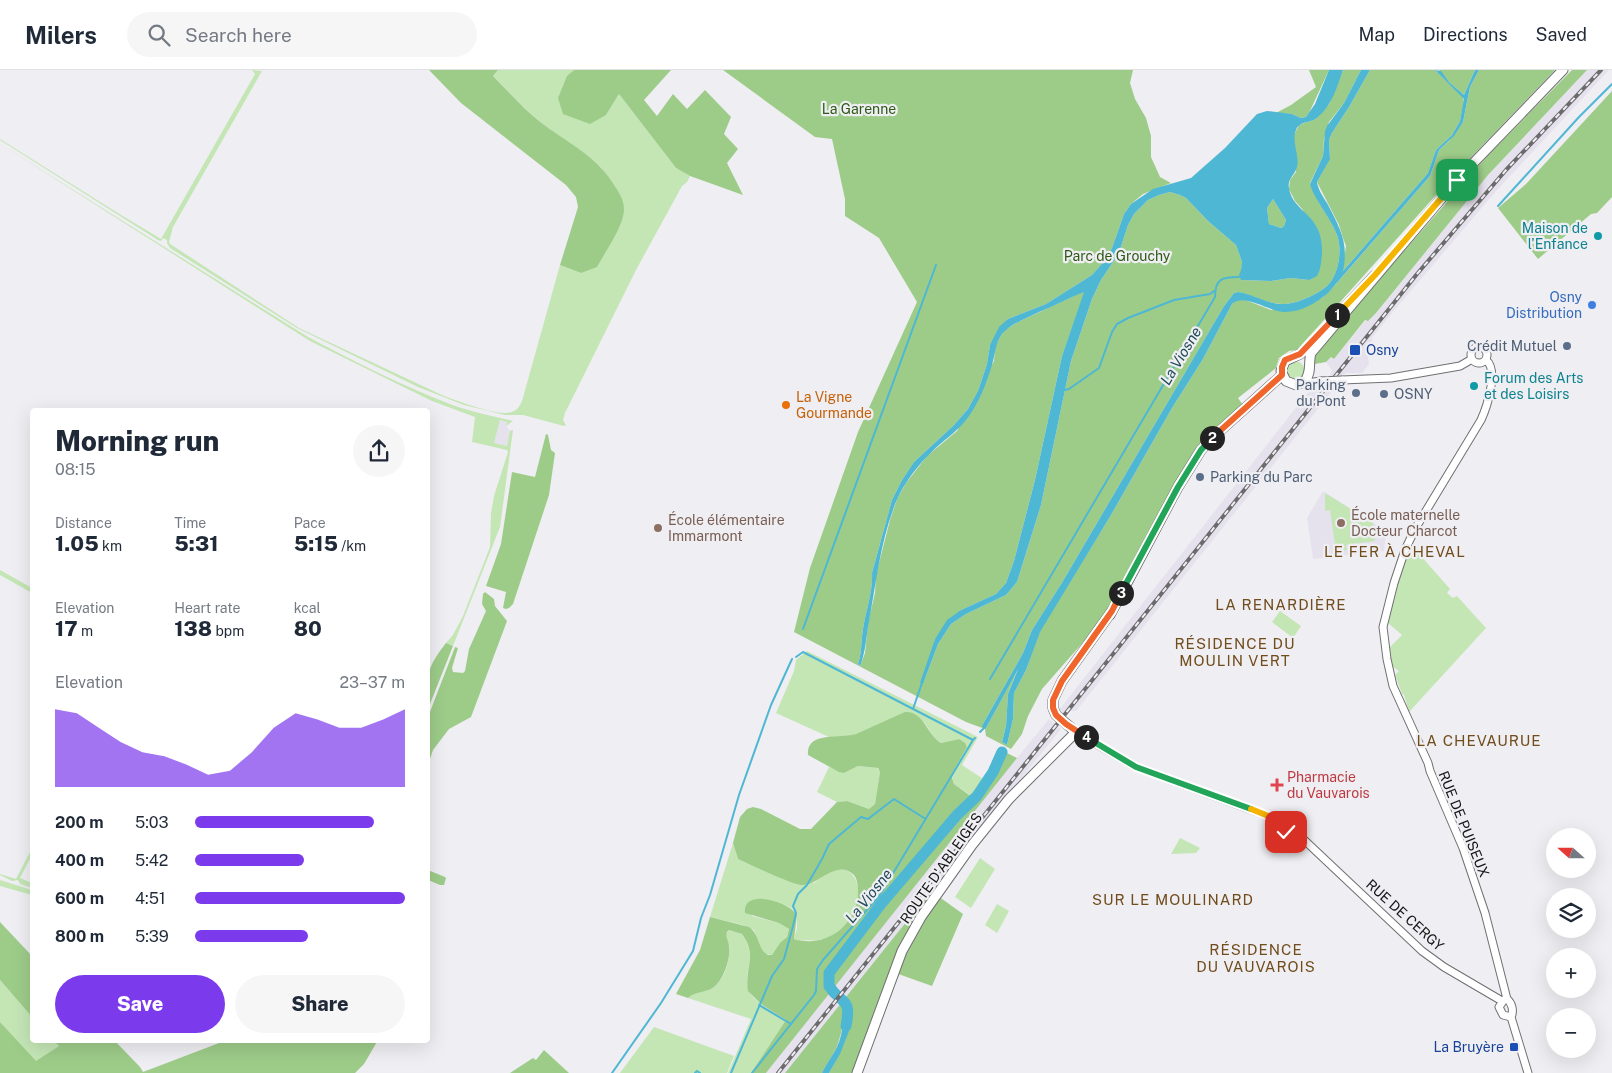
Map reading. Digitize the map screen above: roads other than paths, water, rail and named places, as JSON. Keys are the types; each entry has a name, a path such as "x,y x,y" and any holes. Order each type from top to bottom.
{"main road":[{"path":"1375,275 1306,349 1296,356 1285,360 1282,367 1282,375 1289,383 1300,384 1306,381 1309,375 1308,364 1311,353 1375,275 1457,180 1563,70"},
{"path":"1296,356 1303,358 1308,364"},
{"path":"1076,732 1054,712 1052,704 1055,695 1065,686 1083,662 1178,487 1201,450 1282,375"},
{"name":"ROUTE D'ABLEIGES","path":"857,1073 902,951 921,917 972,845 1009,799 1076,732"}],"street":[{"path":"1480,347 1486,352 1486,360 1482,363 1477,363 1472,359 1472,351 1480,347"},
{"path":"1300,384 1391,378 1460,366 1472,359"},
{"name":"RUE DE PUISEUX","path":"1486,360 1491,365 1491,389 1486,410 1482,420 1416,528 1405,550 1397,570 1383,627 1387,659 1394,686 1463,848 1485,913 1505,1000"},
{"path":"1309,375 1321,382"},
{"name":"RUE DE CERGY","path":"1076,732 1136,767 1271,817 1288,827 1286,832 1289,837 1294,839 1300,836 1422,951 1444,967 1505,1000"},
{"path":"1511,1017 1503,1015 1500,1010 1499,1007 1505,1000 1510,1002 1513,1010 1511,1017 1528,1073"}],"water":[{"path":"1329,70 1343,70 1334,95 1327,107 1315,119 1300,125 1296,130 1295,144 1298,162 1289,182 1292,197 1313,222 1321,240 1322,254 1317,276 1309,280 1291,278 1271,281 1241,280 1239,275 1242,262 1236,245 1208,221 1186,198 1170,192 1148,200 1134,214 1128,225 1119,253 1101,280 1092,299 1071,361 1041,505 1017,582 1006,595 966,614 951,624 938,644 923,684 920,683 935,639 947,620 961,610 996,594 1006,583 1014,561 1035,480 1062,356 1084,292 1017,322 1002,334 986,383 968,418 925,459 906,483 896,501 885,537 865,649 860,666 858,664 872,573 892,500 914,462 954,425 968,409 978,391 987,364 990,345 999,327 1008,319 1046,304 1092,275 1106,259 1124,214 1131,204 1153,189 1191,178 1225,148 1257,114 1267,111 1292,114 1301,118 1306,117 1315,104","holes":["1273,199 1286,220 1281,228 1269,224 1267,208"]},
{"path":"1361,70 1370,70 1332,133 1329,140 1330,159 1317,182 1342,236 1345,252 1343,271 1428,173 1436,150 1452,135 1460,121 1464,99 1435,70 1441,71 1449,82 1464,95 1475,70 1479,70 1470,87 1463,122 1454,136 1439,150 1430,176 1328,293 1308,306 1291,312 1279,311 1243,300 1232,304 1203,359 1040,632 1026,670 1014,693 1013,719 1007,745 1002,742 1006,726 1008,694 1018,669 986,728 982,727 983,724 1023,653 1032,630 1063,581 1224,306 1234,293 1238,292 1276,304 1293,303 1319,292 1331,281 1337,269 1339,256 1338,238 1336,231 1315,197 1310,184 1323,156 1327,126 1344,103"},
{"path":"850,1009 849,1031 840,1054 829,1073 822,1073 841,1037 844,1021"}],"waterway":[{"path":"1498,206 1579,117 1612,84"},
{"path":"803,629 936,265"},
{"path":"990,679 1215,297 1218,282 1228,277 1239,277"},
{"path":"1064,390 1069,389 1099,368 1112,332 1117,324 1174,300 1210,294 1214,291"},
{"path":"796,657 803,652 973,740 975,738"},
{"path":"612,1073 661,1003 693,951 701,918 710,895 739,795 771,705 792,659"},
{"path":"913,709 922,683"},
{"path":"980,732 985,727"},
{"path":"752,1073 814,995 816,991 817,969 880,895 973,740"},
{"name":"La Viosne","path":"846,1026 848,1010 844,1002 829,986 829,973 881,904 957,815 977,796 993,772 1002,752"},
{"path":"731,1073 772,976 784,959 796,913 793,906 798,894 807,885 829,844 861,817 868,819 894,799 924,818"},
{"path":"759,1005 791,1024"},
{"path":"695,1073 697,1071 700,1073"}],"railway":[{"path":"778,1073 1417,274 1506,170 1601,70"}],"place":[{"name":"Maison de l'Enfance","path":"1598,236"},
{"name":"Osny Distribution","path":"1592,305"},
{"name":"Crédit Mutuel","path":"1567,346"},
{"name":"Osny","path":"1355,350"},
{"name":"Forum des Arts et des Loisirs","path":"1474,386"},
{"name":"Parking du Pont","path":"1356,393"},
{"name":"OSNY","path":"1384,394"},
{"name":"La Vigne Gourmande","path":"786,405"},
{"name":"Parking du Parc","path":"1200,477"},
{"name":"École maternelle Docteur Charcot","path":"1341,523"},
{"name":"École élémentaire Immarmont","path":"658,528"},
{"name":"Pharmacie du Vauvarois","path":"1277,785"},
{"name":"La Bruyère","path":"1514,1047"}],"district":[{"name":"LE FER À CHEVAL","path":"1395,552"},
{"name":"LA RENARDIÈRE","path":"1281,605"},
{"name":"RÉSIDENCE DU MOULIN VERT","path":"1235,652"},
{"name":"LA CHEVAURUE","path":"1479,741"},
{"name":"SUR LE MOULINARD","path":"1173,900"},
{"name":"RÉSIDENCE DU VAUVAROIS","path":"1256,958"}],"park label":[{"name":"La Garenne","path":"859,109"},
{"name":"Parc de Grouchy","path":"1117,256"}]}
